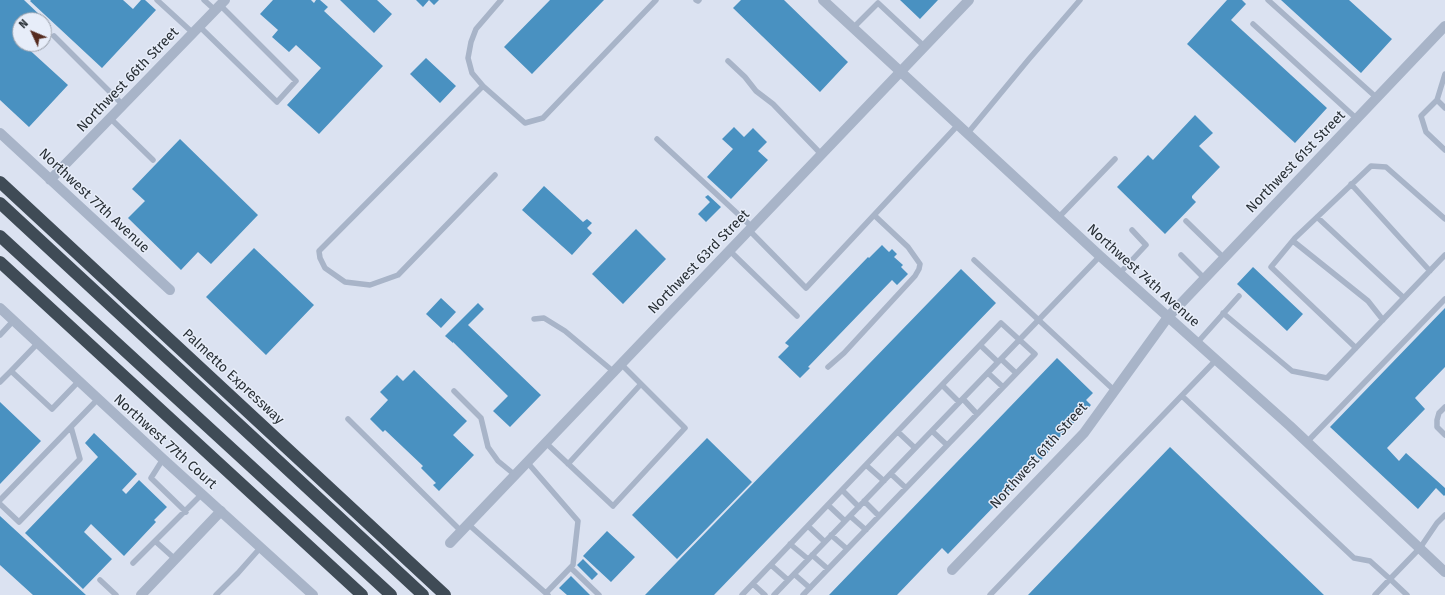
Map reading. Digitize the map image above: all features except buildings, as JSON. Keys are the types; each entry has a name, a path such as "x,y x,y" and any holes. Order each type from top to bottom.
{"highway":[{"name":"Palmetto Expressway","path":"0,182 445,595"},
{"path":"0,203 423,595"},
{"path":"0,236 391,595"},
{"path":"0,262 362,595"}],"street":[{"name":"Northwest 74th Avenue","path":"823,0 1119,274 1307,442 1445,572"},
{"name":"Northwest 63rd Street","path":"450,543 970,0"},
{"name":"Northwest 66th Street","path":"50,180 220,5"},
{"name":"Northwest 61st Street","path":"1168,317 1445,26"},
{"name":"Northwest 77th Avenue","path":"0,133 170,290"},
{"name":"Northwest 77th Court","path":"0,308 313,595"},
{"name":"Northwest 61th Street","path":"952,570 1084,433 1168,317"},
{"path":"141,595 221,511"}],"lane":[{"path":"157,0 196,30 277,102 296,81 220,5 204,0"},
{"path":"501,0 476,29 471,42 468,58 472,73 482,86 525,124 543,118 656,0"},
{"path":"967,134 1080,0"},
{"path":"1268,0 1377,98"},
{"path":"853,28 878,3 925,47"},
{"path":"1253,24 1357,119"},
{"path":"54,36 123,105"},
{"path":"728,61 745,77 756,91 773,104 822,155"},
{"path":"1445,74 1437,100 1421,116 1426,132 1445,150"},
{"path":"482,86 319,251 320,258 325,268 345,282 370,285 398,275 495,174"},
{"path":"1437,100 1445,108"},
{"path":"110,118 153,160"},
{"path":"657,139 750,228 806,288 958,125"},
{"path":"1058,218 1115,159"},
{"path":"1356,348 1271,267 1293,241 1371,166 1386,167 1445,219"},
{"path":"1351,184 1430,271"},
{"path":"828,367 844,353 915,276 919,269 920,264 908,247 874,215"},
{"path":"1317,217 1404,298"},
{"path":"1186,221 1224,258"},
{"path":"1119,274 1146,245 1132,230"},
{"path":"1293,241 1368,301 1383,320"},
{"path":"730,250 798,316"},
{"path":"1181,255 1205,278"},
{"path":"1223,313 1292,371 1327,378 1445,255"},
{"path":"774,595 1100,256"},
{"path":"974,260 1115,391"},
{"path":"1197,343 1239,296"},
{"path":"1307,442 1445,299"},
{"path":"534,319 544,318 565,331 614,372"},
{"path":"0,335 14,320"},
{"path":"742,595 1002,323 1035,354 803,595"},
{"path":"0,382 38,343"},
{"path":"980,345 1016,373"},
{"path":"990,595 1216,360"},
{"path":"546,443 613,506 685,428 621,364"},
{"path":"11,371 52,409 79,381"},
{"path":"988,373 1003,387"},
{"path":"568,464 641,384"},
{"path":"942,385 977,414"},
{"path":"454,391 481,418 488,447 498,461 515,475"},
{"path":"1182,396 1354,558 1370,561 1407,595"},
{"path":"0,500 98,399"},
{"path":"1445,407 1437,420 1437,427 1445,435"},
{"path":"348,419 465,527 547,594 573,565 578,521 527,462"},
{"path":"0,504 19,522 80,459 71,427"},
{"path":"932,431 947,445"},
{"path":"898,432 915,448"},
{"path":"163,459 151,478 186,512"},
{"path":"866,464 884,481"},
{"path":"891,474 906,488"},
{"path":"842,490 859,507"},
{"path":"133,564 186,512 202,494"},
{"path":"864,501 879,516"},
{"path":"828,505 845,521"},
{"path":"1375,595 1420,548 1437,523 1445,515"},
{"path":"850,516 866,530"},
{"path":"808,526 825,542"},
{"path":"831,535 847,549"},
{"path":"155,541 175,560"},
{"path":"790,544 828,569"},
{"path":"216,595 261,547"},
{"path":"771,565 788,580"},
{"path":"571,568 599,595"},
{"path":"794,574 810,588"},
{"path":"100,580 116,595"},
{"path":"752,584 765,595"}]}
